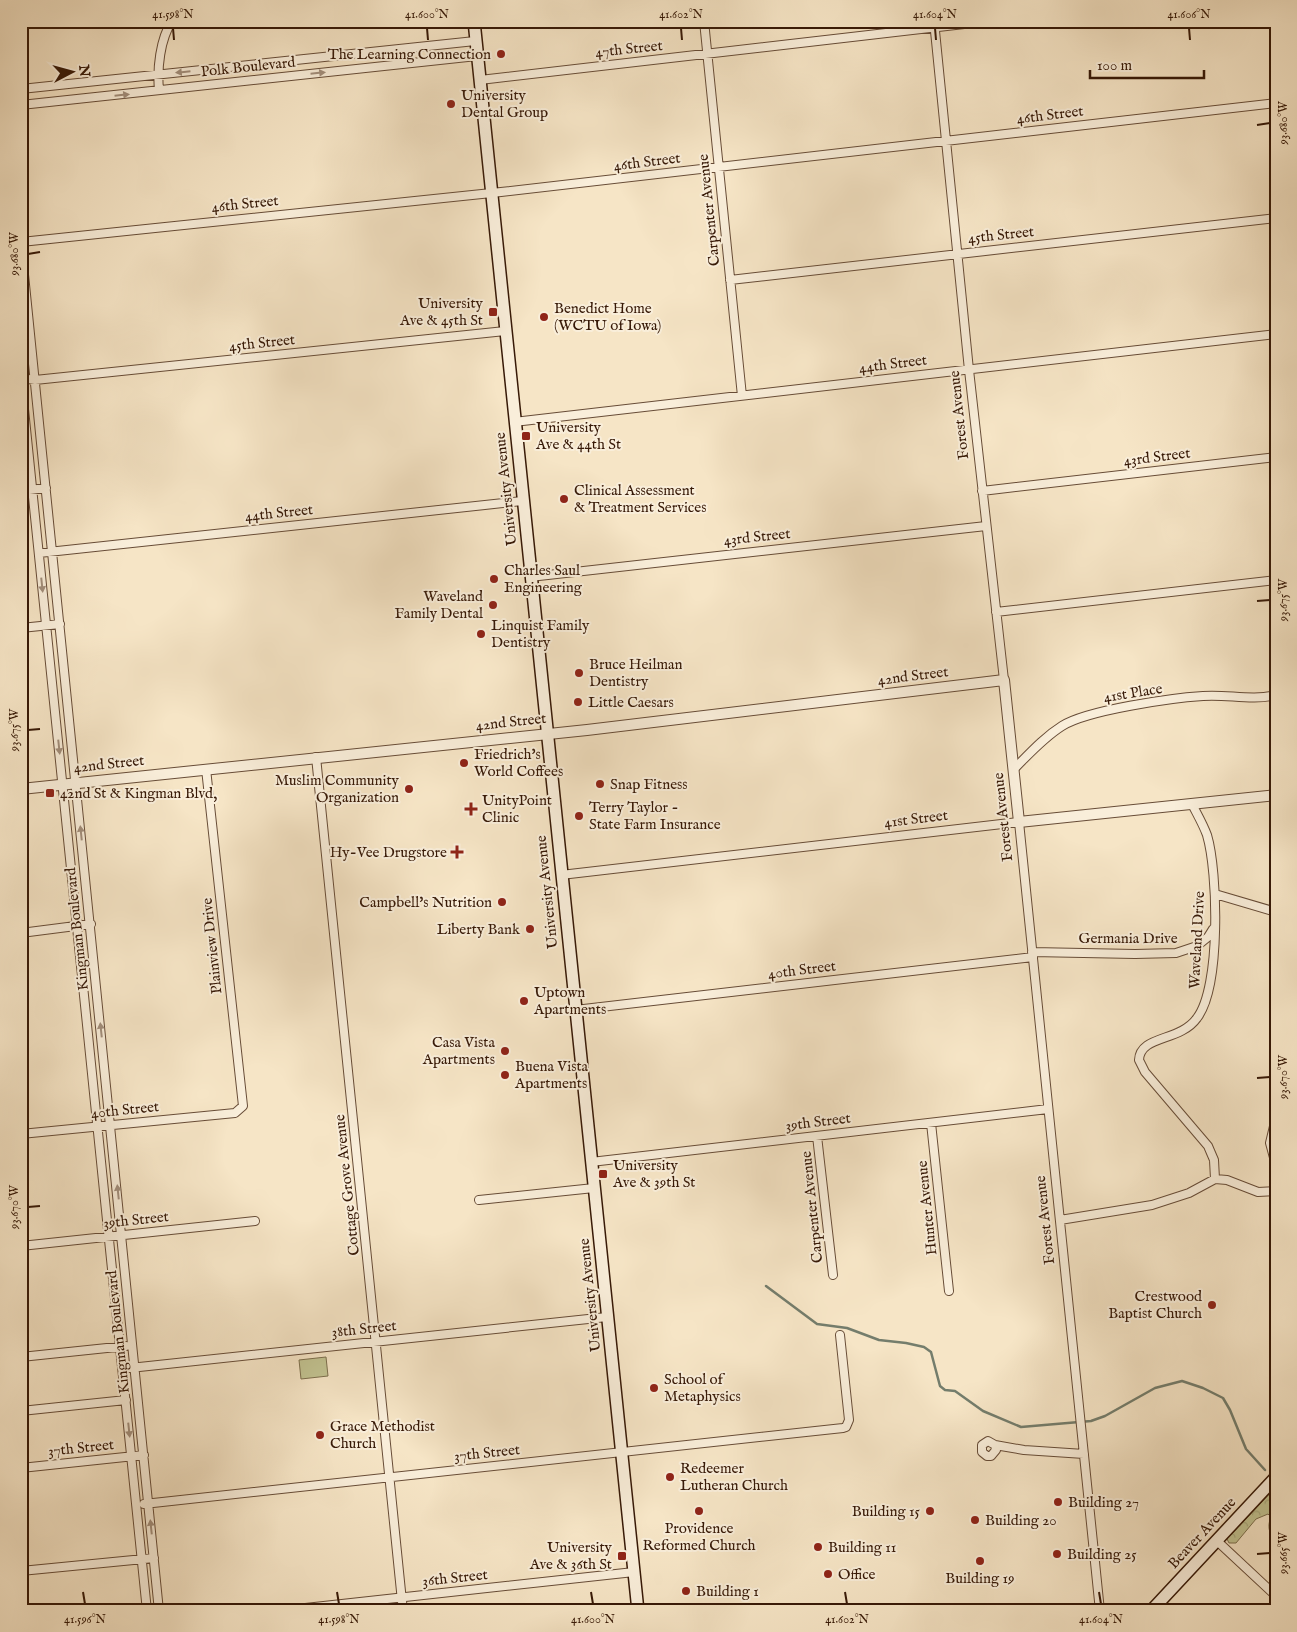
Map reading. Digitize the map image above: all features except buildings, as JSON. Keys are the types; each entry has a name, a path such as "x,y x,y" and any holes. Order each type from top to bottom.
{"main road":[{"name":"University Avenue","path":"474,21 546,734 638,1611"},
{"name":"Beaver Avenue","path":"1151,1611 1276,1477"}],"street":[{"path":"159,90 158,75 165,35 172,21"},
{"name":"Carpenter Avenue","path":"704,21 742,396"},
{"name":"47th Street","path":"480,80 707,54 934,24 990,21"},
{"name":"Forest Avenue","path":"934,24 969,370 1014,770 1100,1611"},
{"name":"Polk Boulevard","path":"21,89 476,41"},
{"name":"Polk Boulevard","path":"21,106 477,56"},
{"name":"46th Street","path":"21,243 491,193 1276,103"},
{"name":"45th Street","path":"730,280 1276,218"},
{"name":"Kingman Boulevard","path":"21,243 159,1611"},
{"name":"45th Street","path":"21,379 35,380 505,331"},
{"name":"44th Street","path":"514,422 1276,334"},
{"name":"Kingman Boulevard","path":"21,379 147,1611"},
{"name":"43rd Street","path":"982,491 1276,457"},
{"path":"21,491 46,488"},
{"name":"44th Street","path":"39,553 522,501"},
{"name":"43rd Street","path":"530,577 986,526"},
{"path":"996,612 1276,580"},
{"path":"21,628 60,624"},
{"name":"42nd Street","path":"21,789 546,734 1004,680"},
{"name":"41st Place","path":"1014,770 1044,738 1063,725 1095,713 1203,696 1247,698 1276,695"},
{"name":"Cottage Grove Avenue","path":"316,758 403,1611"},
{"name":"Plainview Drive","path":"206,769 243,1101 240,1110 231,1113"},
{"name":"41st Street","path":"561,875 1019,822 1276,795"},
{"name":"Waveland Drive","path":"1192,804 1207,836 1215,894 1209,991 1203,1010 1188,1028 1174,1036 1152,1042 1143,1047 1139,1060 1145,1072 1208,1146 1214,1160 1215,1179"},
{"path":"1215,894 1276,912"},
{"path":"21,933 91,924"},
{"name":"Germania Drive","path":"1032,954 1176,953 1197,946 1208,937 1214,928"},
{"name":"40th Street","path":"575,1010 1032,954"},
{"name":"39th Street","path":"591,1162 1048,1109"},
{"name":"40th Street","path":"21,1134 231,1113"},
{"path":"1276,1118 1270,1143 1276,1165"},
{"name":"Hunter Avenue","path":"932,1123 949,1291"},
{"name":"Carpenter Avenue","path":"817,1136 833,1275"},
{"path":"1060,1220 1152,1205 1189,1192 1215,1179 1227,1180 1258,1192 1276,1191"},
{"path":"479,1200 594,1188"},
{"name":"39th Street","path":"21,1246 254,1221"},
{"name":"38th Street","path":"123,1369 607,1317"},
{"name":"37th Street","path":"137,1505 841,1429 846,1427 849,1420 840,1335"},
{"path":"21,1357 133,1345"},
{"path":"21,1411 126,1400"},
{"path":"995,1445 1024,1450 1084,1454"},
{"name":"37th Street","path":"21,1468 144,1455"},
{"path":"1216,1540 1276,1596"},
{"path":"21,1571 154,1558"},
{"name":"36th Street","path":"278,1611 634,1572"}],"green space":[{"path":"326,1357 328,1376 301,1379 299,1360"},
{"path":"1276,1487 1276,1546 1270,1532 1271,1517 1268,1514 1256,1519 1236,1543 1229,1543 1227,1539"}],"waterway":[{"path":"766,1286 817,1324 847,1328 879,1340 924,1347 931,1352 940,1386 945,1390 955,1391 983,1411 1021,1427 1091,1421 1105,1416 1155,1388 1182,1381 1203,1388 1223,1398 1246,1449 1265,1470"}],"place":[{"name":"The Learning Connection","path":"501,54"},
{"name":"University Dental Group","path":"451,104"},
{"name":"University Ave & 45th St","path":"493,312"},
{"name":"Benedict Home (WCTU of Iowa)","path":"544,317"},
{"name":"University Ave & 44th St","path":"526,436"},
{"name":"Clinical Assessment & Treatment Services","path":"564,499"},
{"name":"Charles Saul Engineering","path":"494,579"},
{"name":"Waveland Family Dental","path":"493,605"},
{"name":"Linquist Family Dentistry","path":"481,634"},
{"name":"Bruce Heilman Dentistry","path":"579,673"},
{"name":"Little Caesars","path":"578,702"},
{"name":"Friedrich's World Coffees","path":"464,763"},
{"name":"Snap Fitness","path":"600,784"},
{"name":"Muslim Community Organization","path":"409,789"},
{"name":"42nd St & Kingman Blvd,","path":"50,793"},
{"name":"UnityPoint Clinic","path":"471,809"},
{"name":"Terry Taylor - State Farm Insurance","path":"579,816"},
{"name":"Hy-Vee Drugstore","path":"457,852"},
{"name":"Campbell's Nutrition","path":"502,902"},
{"name":"Liberty Bank","path":"530,929"},
{"name":"Uptown Apartments","path":"524,1001"},
{"name":"Casa Vista Apartments","path":"505,1051"},
{"name":"Buena Vista Apartments","path":"505,1075"},
{"name":"University Ave & 39th St","path":"603,1174"},
{"name":"Crestwood Baptist Church","path":"1212,1305"},
{"name":"School of Metaphysics","path":"654,1388"},
{"name":"Grace Methodist Church","path":"320,1435"},
{"name":"Redeemer Lutheran Church","path":"670,1477"},
{"name":"Building 27","path":"1058,1502"},
{"name":"Providence Reformed Church","path":"699,1511"},
{"name":"Building 15","path":"930,1511"},
{"name":"Building 20","path":"975,1520"},
{"name":"Building 11","path":"818,1547"},
{"name":"Building 25","path":"1057,1554"},
{"name":"University Ave & 36th St","path":"622,1556"},
{"name":"Building 19","path":"980,1561"},
{"name":"Office","path":"828,1574"},
{"name":"Building 1","path":"686,1591"}]}
